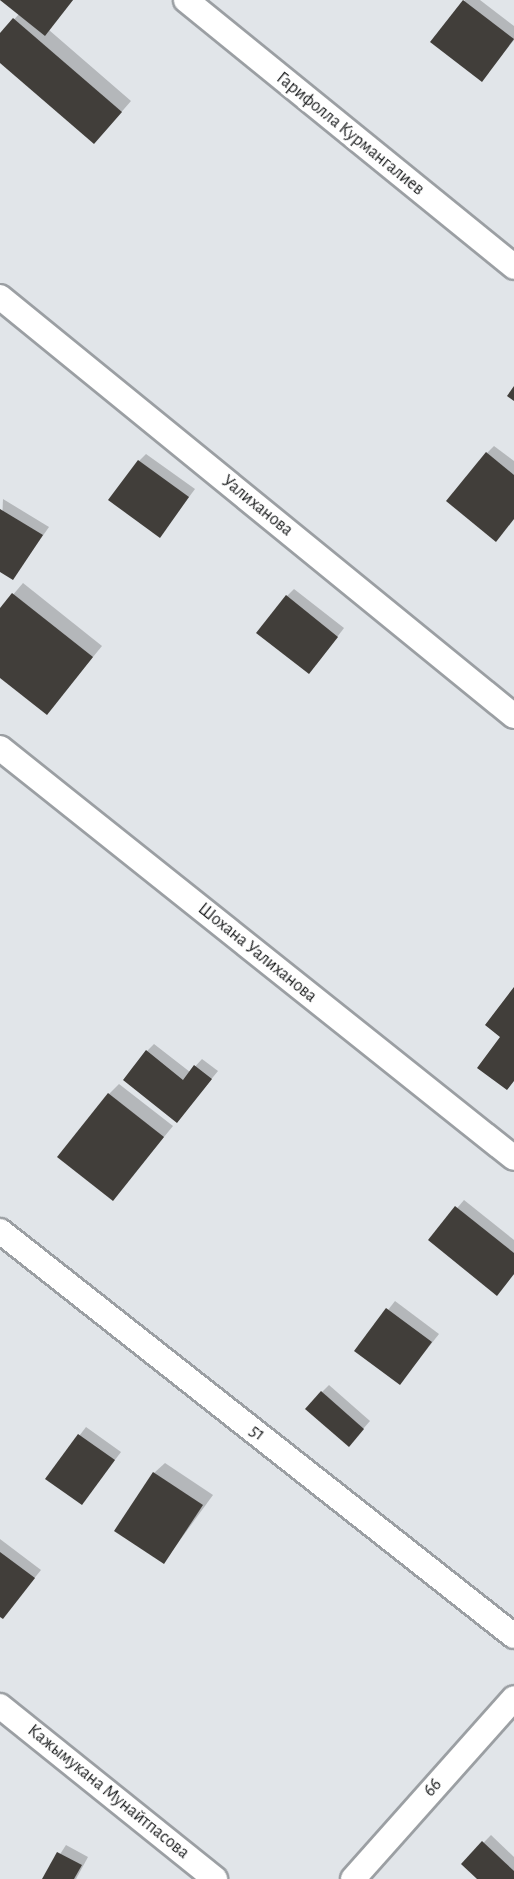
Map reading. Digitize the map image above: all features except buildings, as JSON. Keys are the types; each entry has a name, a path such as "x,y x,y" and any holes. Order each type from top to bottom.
{"street":[{"name":"Гарифолла Курмангалиев","path":"186,0 514,267"},
{"name":"Уалиханова","path":"0,297 514,716"},
{"name":"Шохана Уалиханова","path":"0,748 514,1158"},
{"name":"51","path":"0,1231 514,1636"},
{"name":"66","path":"353,1879 514,1698"},
{"name":"Кажымукана Мунайтпасова","path":"0,1706 215,1879"}]}
